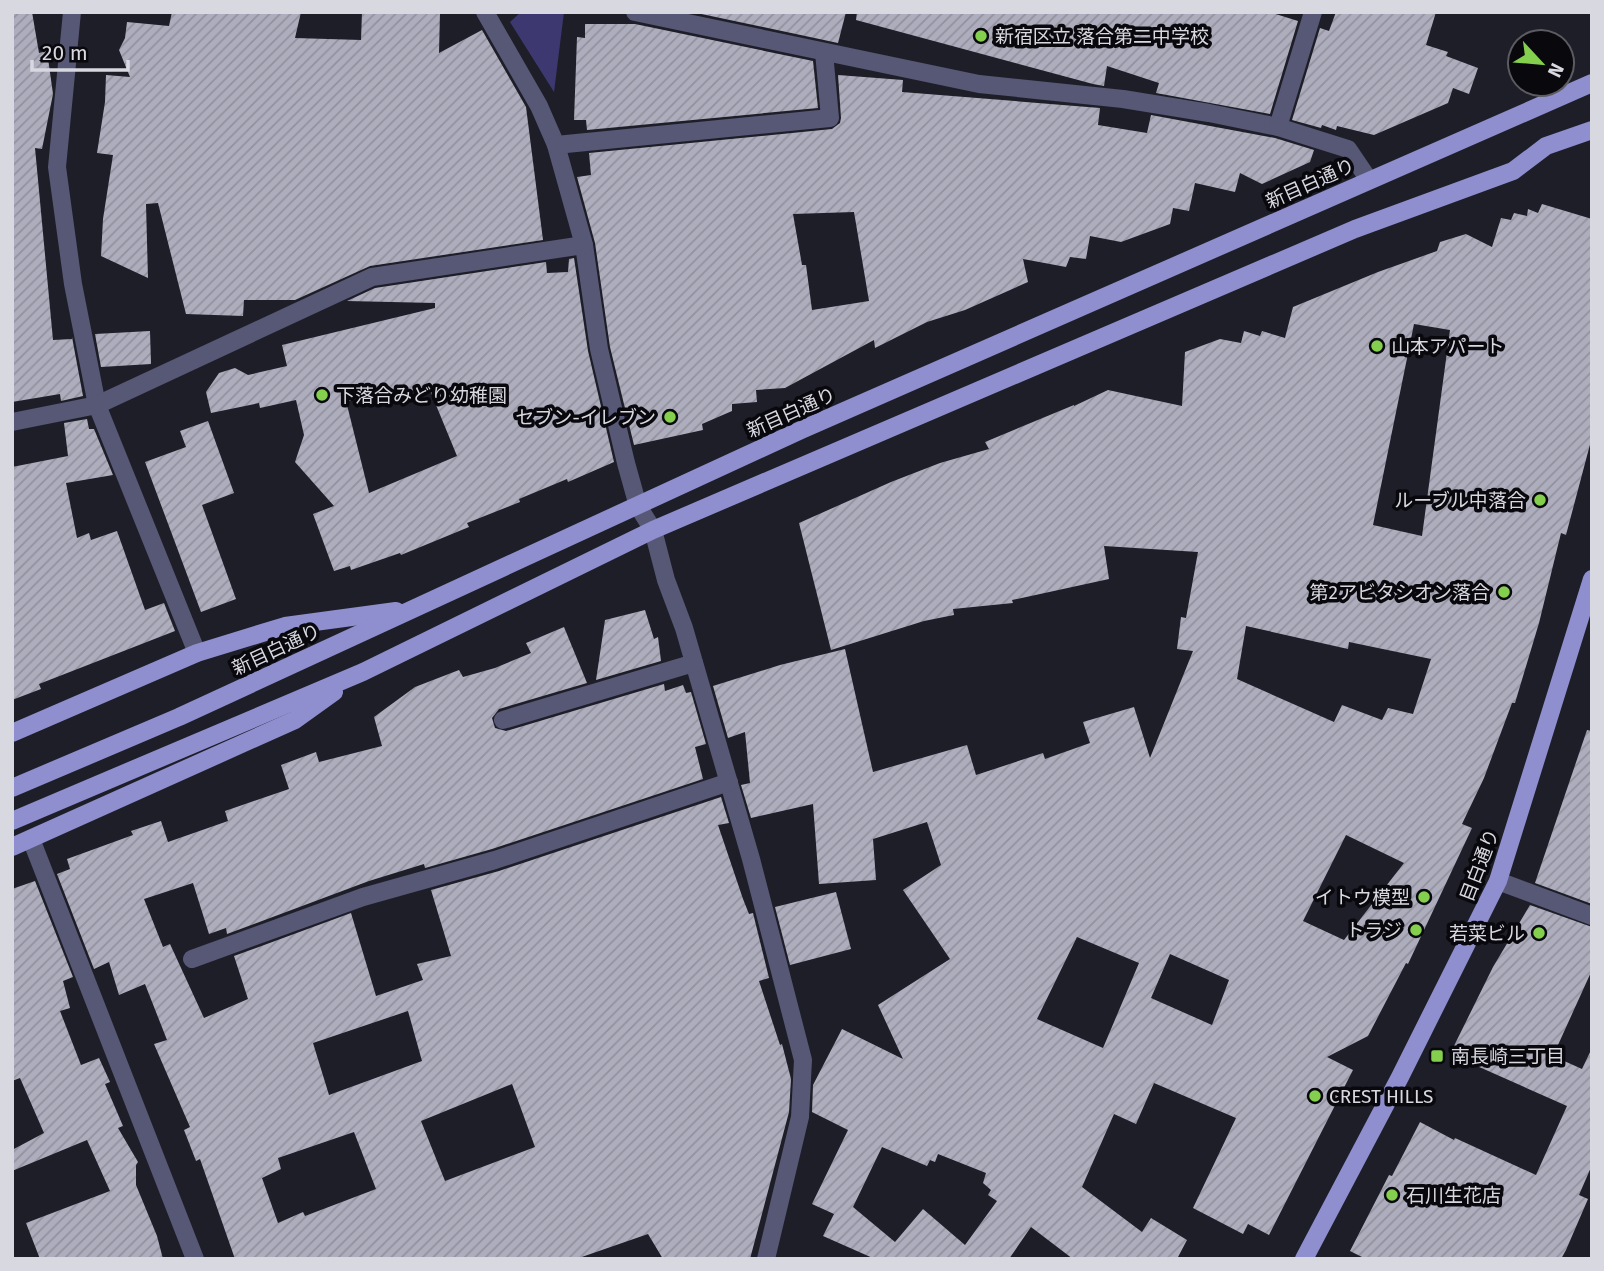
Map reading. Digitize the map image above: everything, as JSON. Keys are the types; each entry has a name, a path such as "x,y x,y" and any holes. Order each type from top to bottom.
{"main road":[{"name":"新目白通り","path":"12,788 179,717 801,430 1592,83"},
{"path":"12,821 363,672 653,530 1355,229 1513,171 1546,146 1592,130"},
{"path":"1546,146 1592,137"},
{"name":"目白通り","path":"1304,1259 1407,1065 1498,881 1587,610 1592,579"},
{"path":"12,733 197,653 285,626 417,608"},
{"path":"12,847 295,720 363,672"}],"street":[{"path":"72,12 57,167 73,284 97,405 197,653"},
{"path":"485,12 539,106 556,145 584,245 599,349 638,506 653,530 666,580 694,663 751,859 803,1060 800,1117 766,1259"},
{"path":"635,12 979,84 1123,99 1278,127 1348,149 1369,180"},
{"path":"1278,127 1313,12"},
{"path":"556,145 830,118 824,52"},
{"path":"12,422 97,405 372,277 584,245"},
{"path":"503,720 694,663"},
{"path":"192,959 363,897 495,860 729,782"},
{"path":"31,839 195,1259"},
{"path":"1498,881 1592,916"}],"shaded area":[{"path":"521,12 564,12 554,92 510,22"}],"building":[{"path":"12,12 32,12 39,53 47,51 53,94 42,149 35,148 53,340 72,337 83,396 61,401 60,394 12,402"},
{"path":"172,12 301,12 295,38 361,40 362,12 440,12 439,53 482,30 526,107 543,240 370,266 295,300 244,300 243,316 186,314 158,203 146,204 148,278 101,256 103,219 113,155 97,153 105,102 106,75 130,77 119,50 125,38 127,22 169,26"},
{"path":"692,12 846,12 838,43"},
{"path":"857,12 1269,12 1298,21 1270,114 1156,93 1159,83 1107,66 1104,86 1093,84 856,20"},
{"path":"1336,12 1436,12 1426,45 1448,52 1446,56 1478,68 1469,94 1453,88 1448,103 1374,135 1337,126 1336,130 1322,125 1321,128 1292,120 1320,28 1329,31"},
{"path":"585,24 635,24 813,61 818,108 587,130 586,120 574,120 577,37 585,38"},
{"path":"838,75 903,80 902,92 1100,108 1098,125 1147,133 1151,115 1275,138 1314,150 1310,162 1262,184 1240,173 1235,192 1195,183 1189,211 1173,208 1170,224 1121,242 1090,236 1086,259 1070,257 1066,267 1023,259 1028,282 965,310 927,322 875,348 874,340 785,388 756,390 757,402 732,404 732,411 702,424 703,430 634,445 610,347 595,243 577,177 591,175 589,153 832,129 840,123","holes":["854,212 869,301 812,310 806,265 802,265 793,214"]},
{"path":"1542,204 1592,219 1592,437 1566,535 1561,533 1539,623 1515,703 1512,703 1484,778 1462,824 1472,828 1408,964 1406,963 1368,1036 1327,1057 1353,1070 1269,1235 1248,1224 1243,1234 1193,1208 1236,1118 1154,1083 1136,1124 1114,1114 1082,1187 1142,1232 1151,1218 1187,1240 1177,1259 1073,1259 1031,1227 1009,1259 875,1259 823,1236 834,1214 812,1204 848,1130 812,1112 813,1085 842,1029 903,1059 878,1005 950,959 903,890 941,865 927,822 873,839 876,880 819,884 813,804 751,818 741,785 750,783 745,732 728,738 713,686 780,665 845,649 873,772 967,745 976,775 1043,753 1045,759 1090,743 1083,722 1134,707 1150,758 1193,651 1177,649 1181,617 1186,618 1198,552 1104,546 1109,579 1012,600 1013,603 953,609 954,615 924,621 831,650 799,523 891,482 940,463 989,449 985,442 1108,390 1182,406 1185,352 1220,339 1241,343 1244,331 1260,336 1262,331 1285,338 1293,307 1437,251 1440,242 1466,234 1492,247 1501,218 1511,220 1514,213 1527,216 1528,209 1538,213","holes":["1414,324 1450,330 1422,536 1373,525","1246,626 1348,649 1349,642 1431,659 1413,714 1388,708 1382,720 1342,705 1334,722 1237,679","1346,835 1404,863 1344,940 1303,921","1077,937 1139,963 1103,1048 1037,1019","1170,954 1229,980 1212,1025 1151,998","882,1147 927,1166 930,1160 935,1162 938,1154 986,1173 983,1183 991,1190 988,1195 997,1201 965,1245 923,1209 895,1242 853,1207"]},
{"path":"574,258 588,351 614,462 519,499 520,502 467,523 469,527 401,555 400,553 351,570 350,566 334,571 313,514 334,506 295,462 304,435 296,400 260,408 259,403 211,413 206,392 219,373 235,368 248,375 287,366 282,345 435,308 435,303 347,301 375,288 546,262 547,273 568,272 569,259","holes":["429,388 457,456 369,493 346,401 386,398 386,394"]},
{"path":"150,331 151,364 101,367 95,334"},
{"path":"87,419 89,429 94,429 113,475 66,483 77,538 89,533 91,540 117,531 145,610 164,603 175,631 39,684 41,689 12,700 12,467 68,456 64,423"},
{"path":"208,421 234,493 202,505 236,599 201,612 145,462 186,447 180,431"},
{"path":"645,610 654,639 658,637 661,661 596,680 605,620"},
{"path":"564,627 587,683 499,709 492,718 495,728 506,731 664,684 665,691 683,685 686,693 691,692 706,744 695,747 703,779 492,849 425,868 424,864 369,881 227,934 226,928 209,934 193,883 144,899 163,947 170,944 204,1018 248,999 234,956 351,913 376,996 423,980 417,964 451,956 431,890 499,871 721,797 729,823 718,825 743,899 749,914 753,913 769,978 759,981 780,1045 782,1044 791,1079 789,1112 750,1259 663,1259 648,1234 576,1259 235,1259 200,1159 196,1161 184,1130 190,1127 154,1044 167,1040 145,984 119,995 109,962 94,969 57,874 70,869 67,859 133,835 131,831 161,821 168,842 228,821 225,811 289,789 281,765 316,752 319,762 382,746 374,717 415,687 459,670 463,677 495,668 531,653 526,643","holes":["408,1011 422,1061 329,1095 313,1043","512,1084 535,1147 445,1181 421,1121","354,1132 376,1189 305,1216 303,1212 278,1223 262,1178 281,1169 278,1158"]},
{"path":"1587,730 1592,731 1592,904 1535,883"},
{"path":"35,881 73,977 63,981 70,1008 60,1011 81,1065 99,1058 110,1082 105,1084 123,1126 118,1128 138,1162 136,1185 157,1236 163,1259 40,1259 26,1223 110,1191 87,1140 12,1171 12,1150 44,1133 20,1078 12,1081 12,889"},
{"path":"836,892 851,949 790,965 775,907"},
{"path":"1530,905 1592,927 1592,970 1553,1056 1582,1069 1592,1048 1592,1165 1579,1195 1588,1199 1566,1250 1561,1259 1366,1259 1350,1251 1420,1122 1454,1140 1455,1138 1536,1175 1567,1106 1450,1054 1493,967"}],"place":[{"name":"新宿区立 落合第二中学校","path":"981,36"},
{"name":"山本アパート","path":"1377,346"},
{"name":"下落合みどり幼稚園","path":"322,395"},
{"name":"セブン-イレブン","path":"670,417"},
{"name":"ルーブル中落合","path":"1540,500"},
{"name":"第2アビタシオン落合","path":"1504,592"},
{"name":"イトウ模型","path":"1424,897"},
{"name":"トラジ","path":"1416,930"},
{"name":"若菜ビル","path":"1539,933"},
{"name":"南長崎三丁目","path":"1437,1056"},
{"name":"CREST HILLS","path":"1315,1096"},
{"name":"石川生花店","path":"1392,1195"}]}
